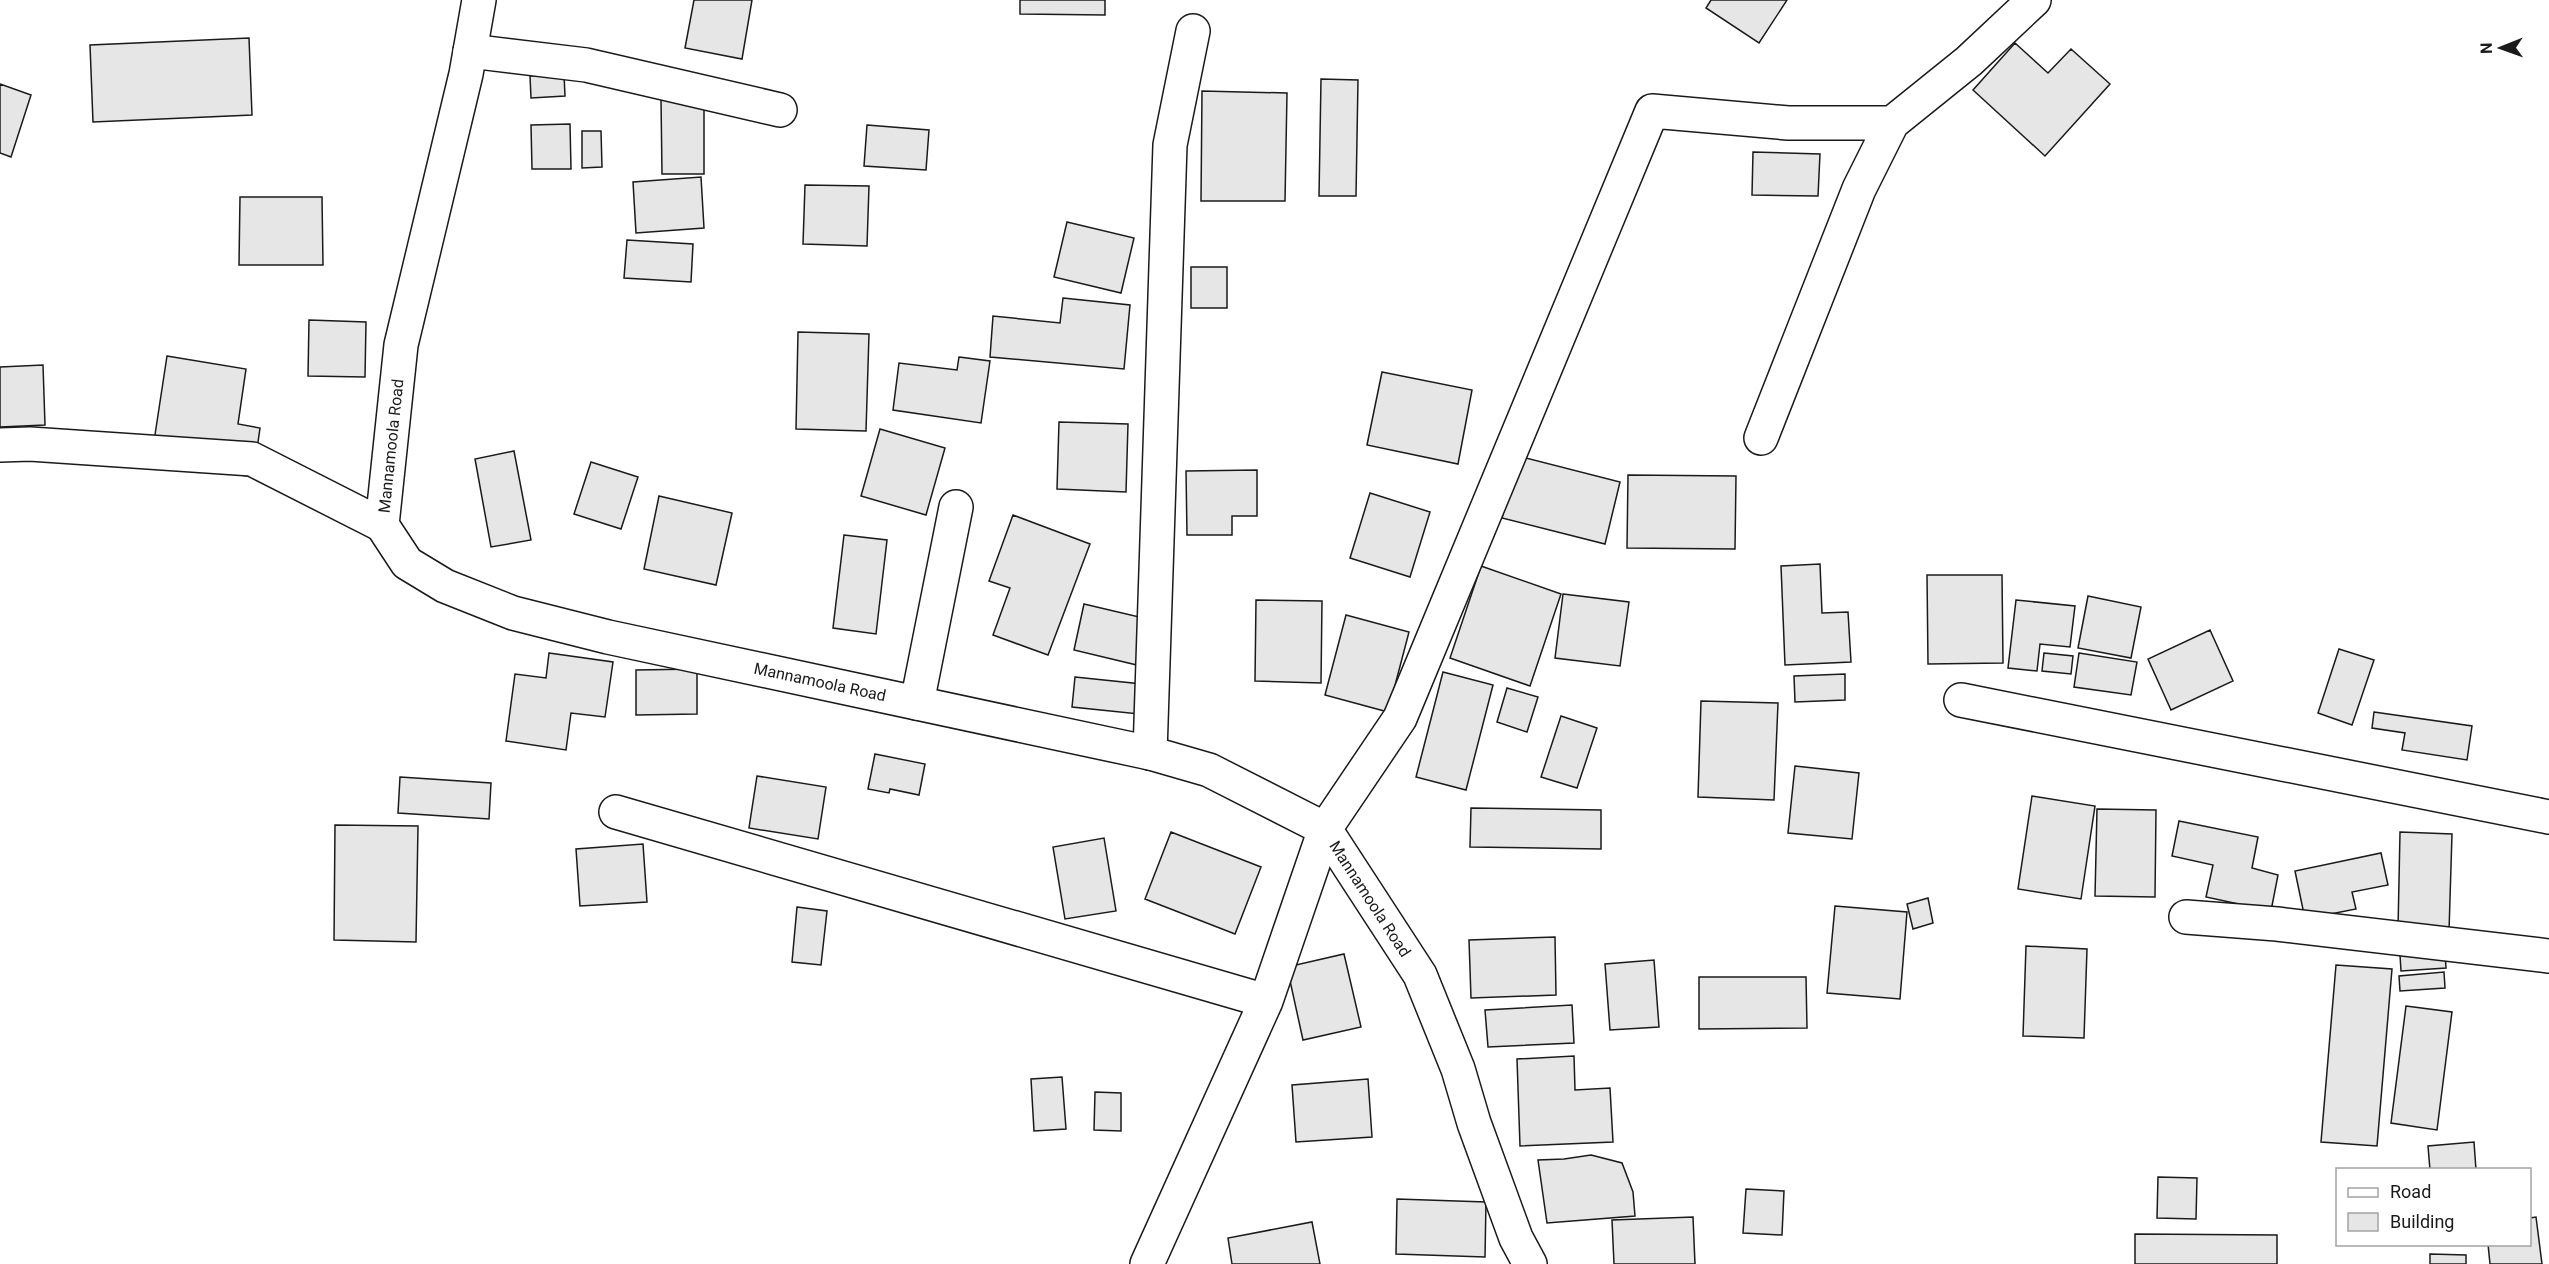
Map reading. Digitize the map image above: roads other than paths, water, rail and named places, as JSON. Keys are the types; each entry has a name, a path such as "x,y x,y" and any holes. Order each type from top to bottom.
{"street":[{"name":"Mannamoola Road","path":"479,0 470,51 401,345 382,525 407,563 445,586 513,613 619,639 1150,753 1209,770 1326,829 1420,975 1458,1069 1474,1123 1525,1263"},
{"path":"1761,438 1860,189 1892,123 1969,61 2034,0"},
{"path":"1150,753 1170,145 1193,31"},
{"path":"470,51 586,65 780,110"},
{"path":"1147,1264 1266,1001 1326,829 1400,718 1652,111 1788,123 1892,123"},
{"path":"0,445 30,444 252,459 382,525"},
{"path":"917,703 956,507"},
{"path":"1961,700 2549,817"},
{"path":"616,812 1266,1001"},
{"path":"2186,917 2277,924 2549,956"}]}
